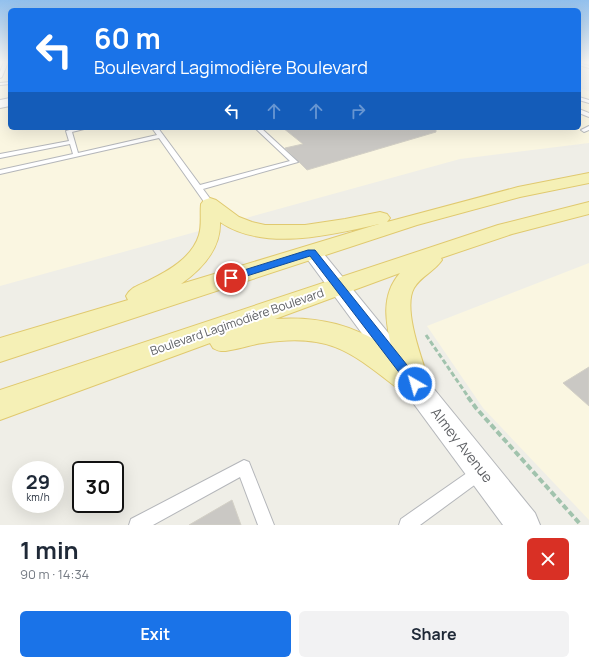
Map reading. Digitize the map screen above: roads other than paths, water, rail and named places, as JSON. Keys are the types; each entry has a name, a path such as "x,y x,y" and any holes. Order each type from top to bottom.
{"main road":[{"path":"0,350 410,221 518,192 589,178"},
{"path":"204,196 232,222 245,227 272,232 297,232 364,222 395,215 447,212"},
{"path":"72,327 160,285 193,262 203,249 209,235 204,196"},
{"name":"Boulevard Lagimodière Boulevard","path":"0,405 451,247 506,229 589,208"},
{"path":"415,384 400,326 398,304 401,290 409,278 419,268 451,247"},
{"path":"120,363 262,331 284,328 305,328 340,336 360,345 415,384"}],"street":[{"name":"Almey Avenue","path":"312,252 523,525"}],"lane":[{"path":"74,130 69,131 76,155"},
{"path":"156,130 204,196 295,162 260,130"},
{"path":"0,172 160,136"},
{"path":"0,156 71,142"},
{"path":"137,525 244,467 266,525"},
{"path":"407,525 482,471"}]}
